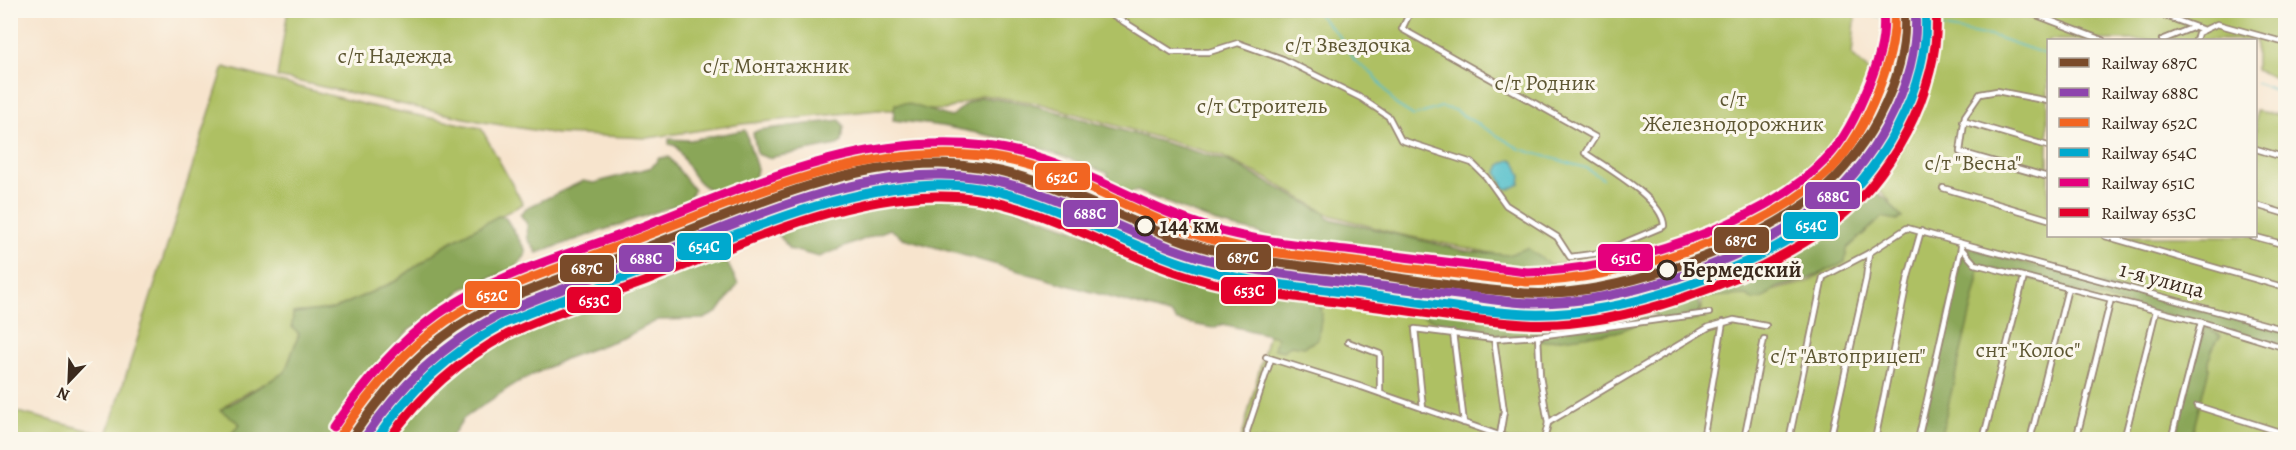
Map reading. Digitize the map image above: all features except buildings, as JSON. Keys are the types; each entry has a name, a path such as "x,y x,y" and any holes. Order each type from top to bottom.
{"street":[{"path":"1105,10 1172,52 1209,52 1238,43 1283,59 1361,98 1389,117 1401,140 1472,163 1486,177 1506,206 1557,237 1570,257 1600,253 1664,226 1664,217 1657,207 1609,168 1585,153 1594,136 1402,29 1411,10"},
{"path":"2023,10 2099,39"},
{"path":"2149,10 2192,28 2204,30"},
{"path":"2196,39 2198,33 2217,24 2286,43"},
{"path":"2164,39 2192,28"},
{"path":"2047,101 1986,91 1974,99 1963,121 1960,152 2047,176"},
{"path":"1963,121 2047,145"},
{"path":"2257,149 2286,158"},
{"path":"1943,188 2047,218"},
{"path":"2257,205 2286,214"},
{"name":"1-я улица","path":"1789,440 1823,277 1869,254 1903,229 1920,231 1961,246 2286,330"},
{"path":"1875,440 1908,277 1920,231"},
{"path":"2108,237 2286,288"},
{"path":"2256,237 2286,245"},
{"path":"1918,440 1961,246"},
{"name":"1-я улица","path":"1961,246 1976,264 2201,322 2286,348"},
{"path":"1830,440 1866,279 1869,254"},
{"path":"1983,440 2024,277"},
{"path":"2030,440 2068,288"},
{"path":"2076,440 2111,299"},
{"path":"2124,440 2156,311"},
{"path":"1424,409 1415,329 1494,339 1538,336 1709,313"},
{"path":"1548,423 1709,327 1734,320 1766,326"},
{"path":"1703,440 1723,322"},
{"path":"2171,440 2201,322"},
{"path":"1453,333 1464,423"},
{"path":"1538,336 1540,376 1548,423 1544,440"},
{"path":"1494,339 1504,411 1500,435"},
{"path":"1744,440 1764,339"},
{"path":"1348,342 1380,354 1380,393"},
{"path":"1247,440 1247,431 1269,358 1380,393 1513,440"},
{"path":"2197,406 2286,434"}],"green space":[{"path":"288,10 1856,10 1852,55 1879,81 1857,126 1836,157 1818,176 1774,206 1694,245 1582,282 1575,261 1550,265 1397,234 1330,215 1266,178 1221,156 1038,103 982,95 945,110 877,110 742,124 648,138 557,134 483,122 277,77"},
{"path":"1932,11 2285,11 2285,82 2257,70 2257,39 2047,39 2047,237 2257,237 2257,111 2285,116 2285,439 1241,440 1270,329 1312,343 1328,287 1539,336 1702,310 1701,291 1743,286 1760,294 1808,282 1846,258 1839,247 1891,202 1872,183 1910,121 1933,38"},
{"path":"224,67 366,105 481,128 523,204 445,245 396,281 334,309 293,313 299,334 285,373 233,400 221,410 240,424 227,439 11,439 10,410 107,435"},
{"path":"981,97 1030,104 1228,161 1325,213 1327,218 1466,251 1508,255 1527,248 1551,265 1565,262 1571,273 1560,284 1552,287 1494,278 1491,272 1432,258 1423,261 1337,243 1322,255 1299,250 1256,232 1224,225 1137,191 1120,196 1108,187 1108,173 1026,143 942,126 893,120 895,104 906,103 951,117 966,104"},
{"path":"840,120 844,126 842,142 837,145 768,158 757,154 753,133 759,130"},
{"path":"745,130 757,169 755,179 724,189 714,190 699,182 676,146 669,144 669,139 690,140"},
{"path":"669,157 694,190 688,201 537,253 528,239 527,224 520,214 526,208 583,181 594,183 652,167 659,158"},
{"path":"895,176 925,181 932,190 1002,204 1097,238 1314,300 1320,303 1322,314 1318,339 1304,347 1291,345 1283,351 1274,349 1277,337 1223,324 1213,328 1177,321 1172,315 903,238 890,229 819,257 789,249 774,228 798,210 813,203"},
{"path":"1865,185 1887,200 1902,218 1897,220 1882,217 1847,249 1845,262 1806,280 1776,288 1764,298 1753,300 1747,295 1704,297 1703,290 1729,287 1736,291 1743,290 1734,263 1770,250 1782,233 1840,190"},
{"path":"498,216 505,217 526,251 525,256 514,269 462,289 444,309 409,330 387,354 382,376 335,439 227,439 240,424 220,410 285,372 299,334 292,327 293,313 334,309 396,281 445,245"},
{"path":"714,237 738,284 718,312 704,319 658,320 625,337 567,358 516,383 463,419 450,439 355,439 384,400 440,345 450,345 462,359 477,359 480,343 508,324"},
{"path":"1965,247 2202,312 2207,311 2285,332 2285,345 2233,330 2228,334 2211,327 1982,266 1978,269 1978,281 1940,439 1919,440 1961,257 1967,258"},
{"path":"1331,282 1363,285 1405,294 1412,299 1438,308 1510,321 1514,328 1525,327 1529,321 1579,316 1626,306 1646,312 1647,321 1616,332 1538,342 1536,337 1473,334 1422,316 1358,303 1331,293 1328,284"},
{"path":"1656,296 1697,298 1700,306 1697,320 1665,323 1652,313 1651,306"},
{"path":"2205,326 2221,336 2210,356 2209,369 2191,439 2175,440"}],"water":[{"path":"1511,159 1515,161 1521,176 1520,184 1510,189 1504,188 1497,172 1500,165"}],"waterway":[{"path":"1314,10 1340,37 1355,61 1374,75 1395,104 1414,116 1441,107 1454,110 1520,149 1586,168 1603,179"},
{"path":"1849,10 1886,18"},
{"path":"1909,22 1996,37 2047,55"},
{"path":"2257,83 2286,94"}],"rail line":[{"name":"687С","path":"350,440 397,379 439,339 496,305 539,286 780,195 858,173 898,166 939,164 973,166 1006,172 1066,192 1186,242 1208,249 1274,262 1505,292 1559,293 1633,280 1709,255 1744,239 1777,222 1826,187 1863,144 1891,92 1904,37 1904,10"},
{"name":"688С","path":"363,440 391,402 423,368 440,353 499,315 790,203 825,192 898,178 936,175 1001,182 1061,201 1180,251 1225,264 1270,272 1525,303 1567,301 1641,288 1678,277 1750,248 1783,231 1834,195 1854,174 1872,149 1901,95 1910,66 1915,38 1915,10"},
{"name":"654С","path":"376,440 402,405 432,374 466,347 503,324 792,214 863,194 899,188 936,185 1001,192 1032,201 1182,263 1273,284 1467,309 1528,314 1564,313 1640,300 1718,274 1754,257 1819,220 1841,202 1881,155 1910,99 1920,69 1925,39 1925,10"},
{"name":"653С","path":"388,440 414,408 442,380 473,355 508,334 757,237 827,214 899,199 936,196 1000,203 1059,223 1176,272 1222,285 1268,293 1524,324 1561,324 1640,311 1681,299 1759,267 1794,249 1825,229 1848,210 1870,187 1889,161 1906,133 1920,102 1930,71 1936,40 1936,10"},
{"name":"652С","path":"341,434 376,387 416,345 446,321 490,296 535,276 758,192 846,166 891,158 936,154 983,156 1014,161 1072,180 1184,230 1229,244 1277,253 1527,282 1564,280 1647,263 1731,234 1804,192 1832,168 1859,132 1878,91 1890,52 1894,32 1894,11"},
{"name":"651С","path":"333,428 368,381 394,352 438,314 482,288 528,268 755,183 845,156 891,147 938,144 986,146 1016,151 1072,170 1155,207 1211,228 1278,242 1527,272 1563,270 1644,254 1686,240 1764,206 1797,184 1824,161 1850,126 1872,78 1882,41 1883,12"}],"place":[{"name":"144 км","path":"1145,226"},
{"name":"Бермедский","path":"1667,270"}],"park label":[{"name":"с/т Звездочка","path":"1348,45"},
{"name":"с/т Надежда","path":"395,56"},
{"name":"с/т Монтажник","path":"776,66"},
{"name":"с/т Родник","path":"1545,83"},
{"name":"с/т Строитель","path":"1262,106"},
{"name":"с/т Железнодорожник","path":"1733,112"},
{"name":"с/т \"Весна\"","path":"1973,163"},
{"name":"снт \"Колос\"","path":"2028,350"},
{"name":"с/т \"Автоприцеп\"","path":"1848,356"}]}
